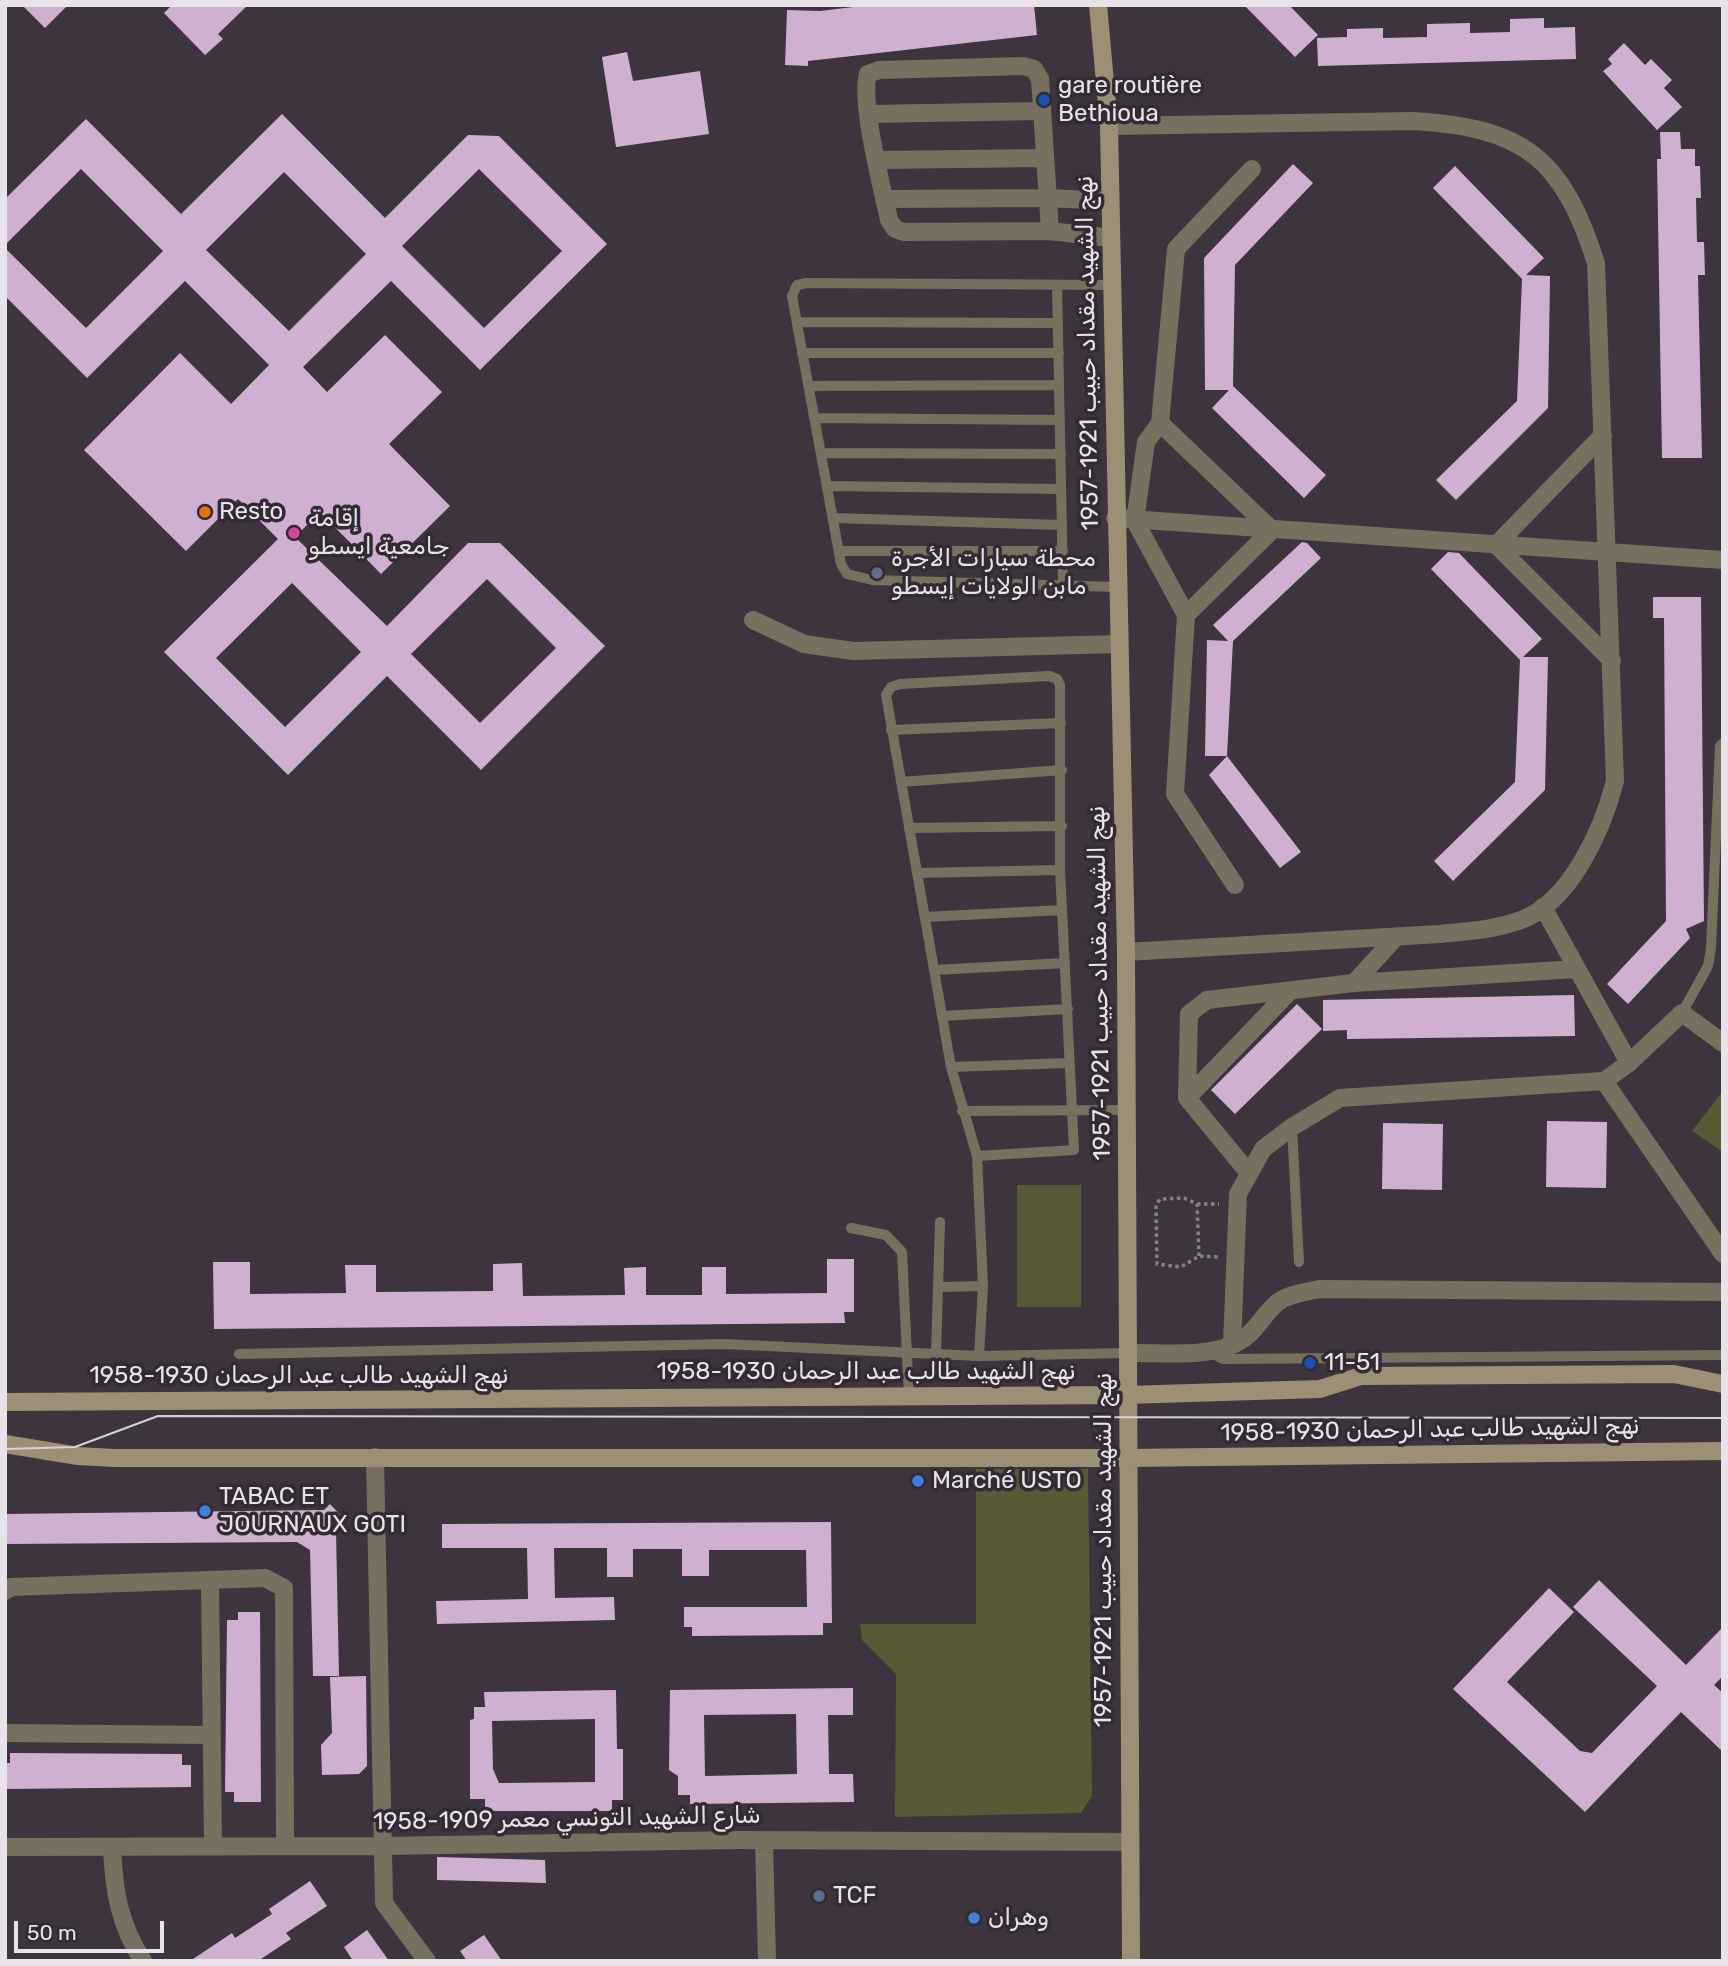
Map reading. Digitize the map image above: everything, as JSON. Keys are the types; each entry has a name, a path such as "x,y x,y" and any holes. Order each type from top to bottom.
{"main road":[{"name":"نهج الشهيد مقداد حبيب 1921-1957","path":"1098,5 1108,119 1126,952 1131,1961"},
{"name":"نهج الشهيد طالب عبد الرحمان 1930-1958","path":"5,1402 1127,1395 1320,1389 1361,1376 1674,1374 1723,1384"},
{"name":"نهج الشهيد طالب عبد الرحمان 1930-1958","path":"5,1444 114,1458 1127,1458 1723,1451"}],"street":[{"path":"1050,231 1040,79 1034,69 1023,66 879,70 868,74 865,85 877,160 889,220 895,229 904,232 1050,231 1111,238"},
{"path":"869,114 1041,111"},
{"path":"1108,119 1414,121 1461,124 1512,138 1552,172 1581,216 1596,263 1609,552 1615,781 1606,817 1560,893 1543,908 1523,919 1491,929 1396,937 1126,952"},
{"path":"877,160 1045,158"},
{"path":"1235,885 1175,794 1186,615 1135,521 1146,442 1160,423 1177,248 1252,169"},
{"path":"885,199 1047,198 1110,201"},
{"path":"1160,423 1272,530"},
{"path":"1496,545 1603,435"},
{"path":"1115,518 1723,560"},
{"path":"1186,615 1272,530"},
{"path":"1496,545 1612,661"},
{"path":"752,620 804,645 853,652 1118,644"},
{"path":"1543,908 1629,1063"},
{"path":"1353,984 1396,937"},
{"path":"1248,1171 1186,1098 1189,1014 1208,1000 1353,984 1577,969"},
{"path":"1186,1098 1290,990"},
{"path":"1232,1345 1238,1194 1248,1171 1263,1149 1292,1127 1340,1098 1604,1081 1629,1063 1682,1013 1723,1043"},
{"path":"1604,1081 1723,1254"},
{"path":"1127,1353 1208,1351 1232,1345 1253,1333 1278,1302 1319,1289 1723,1292"},
{"path":"375,1457 384,1903 427,1961"},
{"path":"5,1591 11,1587 265,1578 284,1588 285,1846"},
{"path":"210,1580 213,1846"},
{"path":"5,1733 211,1735"},
{"path":"764,1841 767,1961"},
{"name":"شارع الشهيد التونسي معمر 1909-1958","path":"5,1847 764,1841 1130,1842"},
{"path":"112,1848 117,1908 143,1961"}],"lane":[{"path":"1112,285 806,283 797,285 792,296 839,551 847,574 857,579 1117,587"},
{"path":"1057,285 1063,585"},
{"path":"797,322 1058,323"},
{"path":"803,353 1059,354"},
{"path":"809,386 1059,385"},
{"path":"814,418 1060,420"},
{"path":"821,453 1061,454"},
{"path":"827,486 1061,489"},
{"path":"833,518 1062,525"},
{"path":"839,551 1063,551"},
{"path":"977,1156 1074,1150 1060,870 1060,685 1057,679 1049,676 891,687 886,695 951,1067 977,1156 983,1286 979,1356"},
{"path":"891,730 1061,723"},
{"path":"1682,1013 1709,966 1720,746 1723,743"},
{"path":"901,782 1062,770"},
{"path":"909,828 1062,826"},
{"path":"917,873 1060,870"},
{"path":"925,918 1062,910"},
{"path":"934,970 1065,963"},
{"path":"942,1016 1068,1009"},
{"path":"951,1067 1069,1063"},
{"path":"962,1111 1126,1110"},
{"path":"1292,1127 1299,1262"},
{"path":"936,1354 940,1222"},
{"path":"851,1228 886,1236 897,1243 902,1252 909,1397"},
{"path":"940,1287 983,1286"},
{"path":"239,1354 724,1344 979,1356 1127,1353"},
{"path":"1208,1351 1223,1359 1723,1355"}],"path":[{"path":"1041,111 1108,119"},
{"path":"1184,1198 1197,1204 1199,1256 1181,1267 1157,1264 1156,1205 1160,1199 1184,1198"}],"green space":[{"path":"1723,1091 1723,1152 1692,1131"},
{"path":"1017,1185 1081,1185 1081,1307 1017,1307"},
{"path":"976,1469 1088,1469 1092,1796 1081,1813 895,1817 896,1674 862,1640 860,1624 976,1624"}],"building":[{"path":"22,5 68,5 45,28"},
{"path":"172,5 248,5 218,34 223,39 205,55 164,13"},
{"path":"870,5 1034,5 1037,35 808,61 808,66 785,65 787,10 820,11"},
{"path":"1244,5 1289,5 1318,35 1295,57"},
{"path":"1544,18 1544,28 1575,27 1576,59 1318,66 1317,38 1347,37 1347,29 1383,28 1383,38 1427,37 1427,24 1470,23 1470,33 1510,32 1510,19"},
{"path":"1624,43 1645,65 1651,59 1672,80 1664,88 1682,107 1657,130 1603,71 1612,64 1608,59"},
{"path":"627,52 633,81 700,71 709,134 616,147 602,57"},
{"path":"282,114 385,218 468,135 499,136 607,244 480,370 391,281 303,367 327,392 385,335 442,392 389,444 450,506 381,574 320,512 295,537 387,626 468,543 500,543 605,646 481,770 387,676 288,775 164,652 278,539 238,499 186,551 84,450 180,353 231,404 269,365 185,281 87,378 5,296 5,248 86,328 163,251 81,169 5,245 5,199 86,119 181,214","holes":["479,169 562,251 484,328 402,246","284,172 366,254 289,331 206,250","487,579 556,648 480,723 411,654","292,583 361,652 285,727 216,658"]},
{"path":"1660,132 1680,132 1681,149 1695,149 1695,166 1700,166 1701,198 1696,198 1697,242 1704,242 1705,275 1698,275 1702,458 1662,458 1657,159 1661,159"},
{"path":"1293,164 1313,183 1235,265 1233,386 1326,475 1304,498 1212,408 1229,390 1205,390 1204,258"},
{"path":"1455,166 1544,258 1526,275 1550,276 1548,408 1456,500 1436,480 1517,401 1522,279 1433,188"},
{"path":"1302,542 1307,543 1321,558 1233,641 1227,756 1205,756 1207,640 1228,641 1213,625"},
{"path":"1448,552 1459,553 1542,639 1523,657 1548,657 1545,790 1453,881 1434,861 1515,782 1520,660 1431,569"},
{"path":"1653,597 1701,597 1704,921 1686,929 1690,938 1628,1004 1607,984 1666,921 1664,618 1653,618"},
{"path":"1227,756 1301,852 1280,868 1209,775"},
{"path":"1574,995 1575,1036 1347,1039 1347,1030 1323,1031 1323,1000"},
{"path":"1297,1004 1322,1029 1235,1114 1211,1090"},
{"path":"1547,1121 1607,1122 1606,1188 1546,1187"},
{"path":"1383,1123 1443,1124 1442,1190 1382,1189"},
{"path":"827,1259 854,1259 854,1312 844,1312 845,1323 214,1329 213,1262 250,1262 250,1294 346,1293 345,1265 376,1265 376,1292 493,1291 493,1264 522,1263 523,1296 625,1295 624,1268 646,1267 646,1295 702,1295 702,1267 726,1267 726,1294 827,1293"},
{"path":"330,1504 343,1518 336,1531 339,1676 313,1676 310,1550 297,1542 5,1544 5,1514 324,1510"},
{"path":"831,1522 832,1623 823,1623 823,1635 692,1636 692,1627 684,1627 684,1607 807,1607 806,1550 709,1550 709,1576 682,1576 682,1549 633,1549 633,1577 607,1577 607,1548 554,1548 555,1598 614,1597 615,1620 437,1624 436,1601 528,1599 527,1548 442,1548 442,1524"},
{"path":"1599,1580 1686,1665 1723,1627 1723,1676 1714,1685 1723,1693 1723,1752 1681,1712 1585,1812 1453,1689 1549,1588 1574,1612 1507,1682 1580,1751 1592,1753 1657,1686 1573,1607"},
{"path":"238,1612 260,1612 261,1802 234,1802 234,1792 225,1792 227,1620 238,1620"},
{"path":"366,1676 367,1766 359,1774 322,1775 321,1745 332,1733 330,1677"},
{"path":"853,1688 853,1715 828,1715 829,1774 853,1774 854,1802 690,1804 690,1795 678,1795 678,1776 669,1770 670,1690","holes":["796,1714 797,1774 705,1776 704,1715"]},
{"path":"616,1690 617,1749 623,1749 623,1800 612,1800 612,1811 485,1811 485,1799 470,1799 470,1720 474,1719 474,1707 485,1707 484,1692","holes":["595,1719 595,1782 499,1783 493,1769 492,1721"]},
{"path":"10,1753 182,1754 182,1765 191,1765 191,1787 5,1789 5,1763 10,1763"},
{"path":"437,1857 545,1860 546,1883 437,1880"},
{"path":"310,1881 327,1906 286,1933 291,1939 258,1961 190,1961 232,1933 235,1938 272,1914 269,1909"},
{"path":"367,1930 389,1961 353,1961 344,1947"},
{"path":"484,1935 502,1961 467,1961 460,1951"}],"tram line":[{"path":"5,1449 75,1447 158,1416 1723,1418"}],"place":[{"name":"gare routière Bethioua","path":"1044,100"},
{"name":"Resto","path":"205,512"},
{"name":"إقامة جامعية ايسطو","path":"294,533"},
{"name":"محطة سيارات الأجرة مابن الولايات إيسطو","path":"877,573"},
{"name":"11-51","path":"1310,1363"},
{"name":"Marché USTO","path":"918,1481"},
{"name":"TABAC ET JOURNAUX GOTI","path":"205,1511"},
{"name":"TCF","path":"819,1896"},
{"name":"وهران","path":"974,1918"}]}
